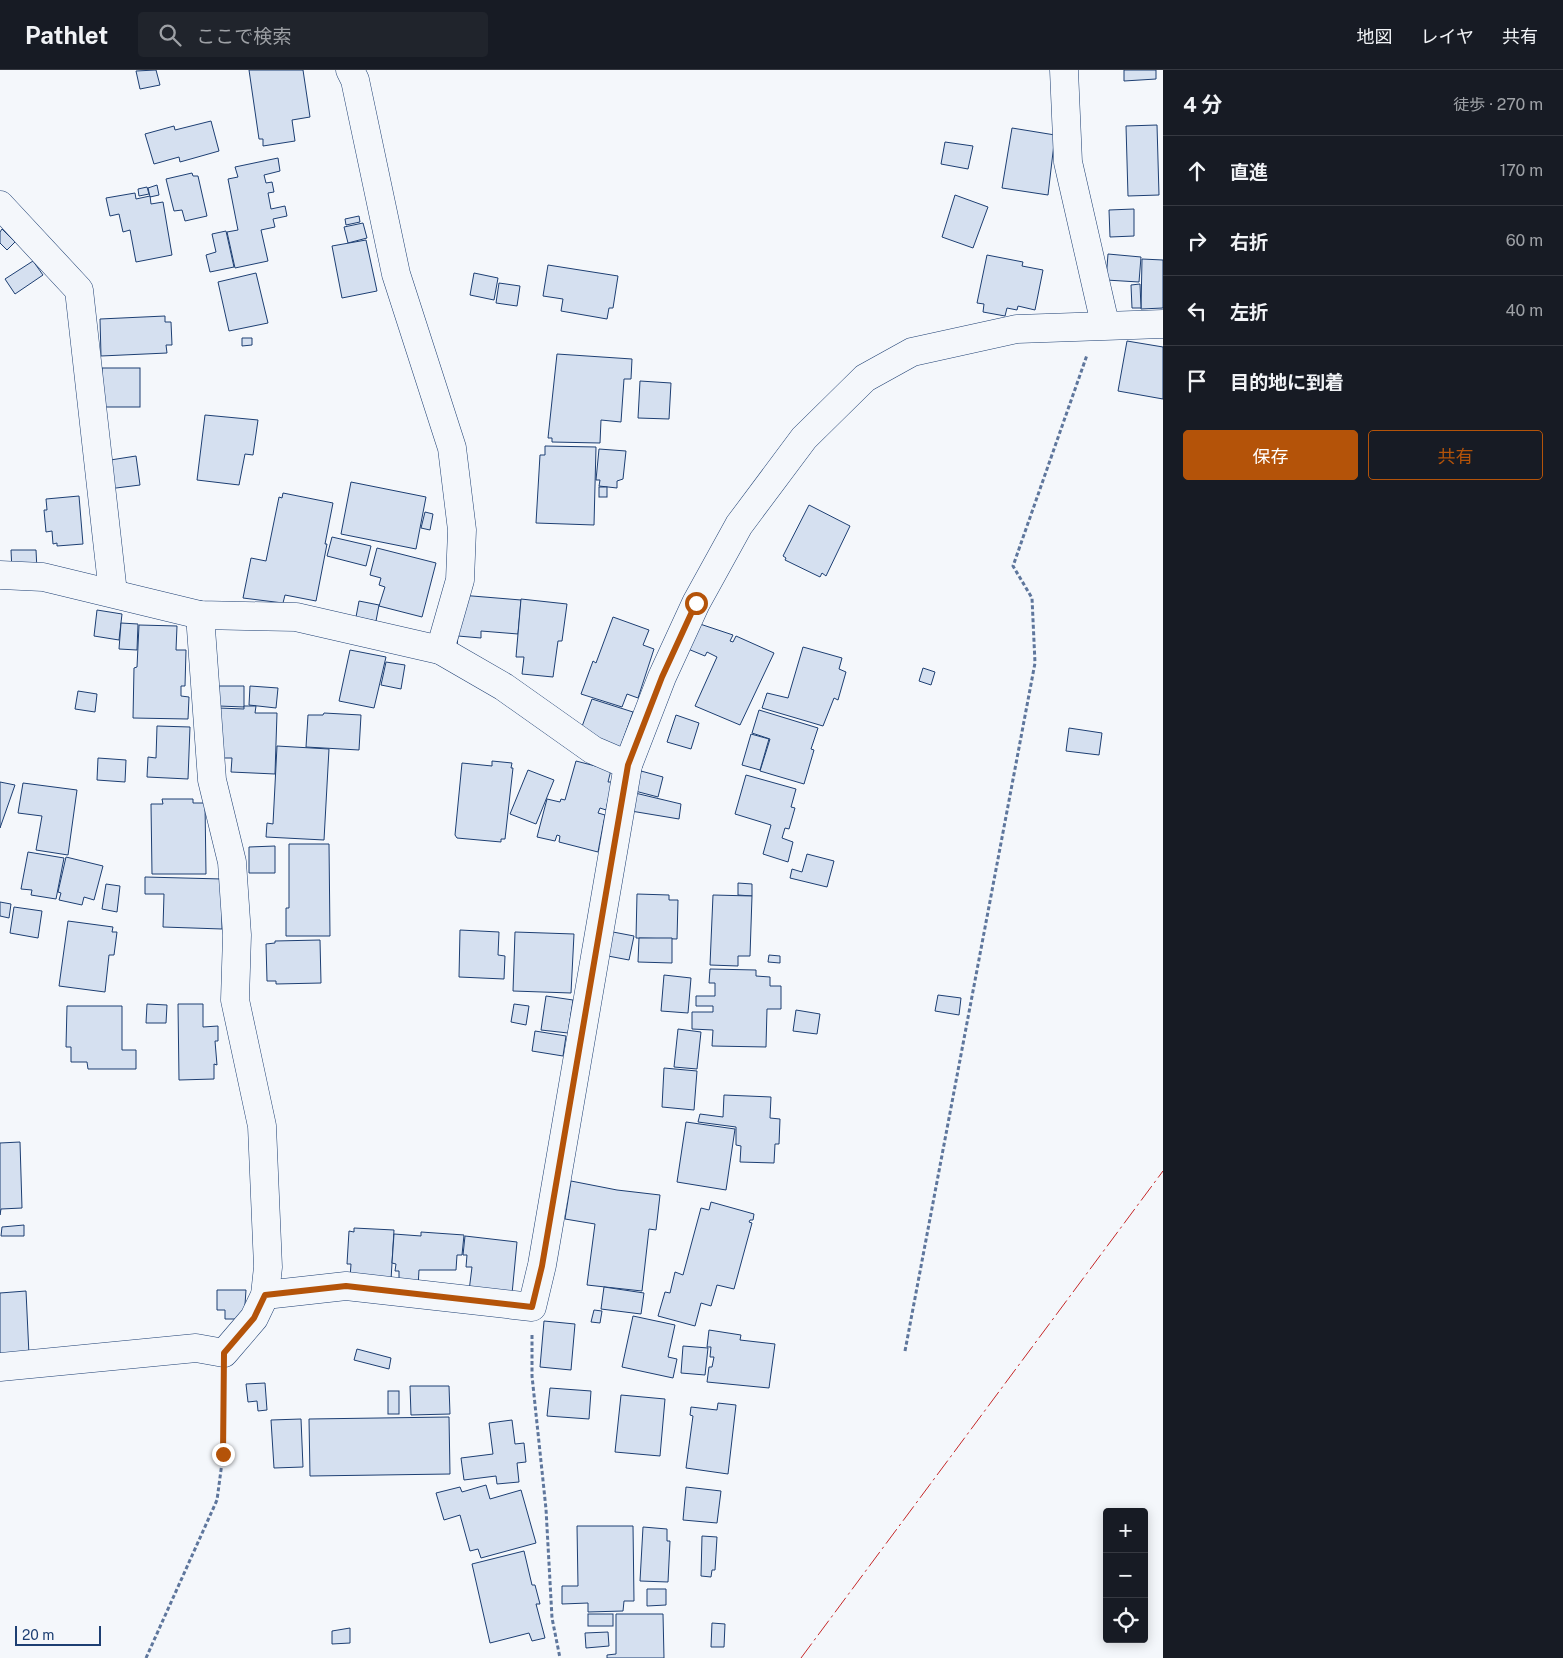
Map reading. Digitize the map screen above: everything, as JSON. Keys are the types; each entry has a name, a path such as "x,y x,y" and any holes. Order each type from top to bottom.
{"street":[{"path":"350,70 355,80 396,274 452,448 462,530 460,580 440,650"},
{"path":"1064,70 1068,162 1105,324"},
{"path":"0,205 79,290 113,593"},
{"path":"265,1295 346,1286 532,1307 542,1266 628,765 662,677 696,603 739,525 804,438 865,378 912,352 1016,329 1105,324 1163,324"},
{"path":"0,574 43,577 200,615 296,617 440,650 504,687 593,750 628,765"},
{"path":"0,1367 196,1348 224,1353 254,1318 265,1295 268,1267 262,1126 235,1000 237,935 232,862 212,780 200,615"}],"path":[{"path":"905,1351 1035,663 1032,598 1013,566 1086,358 1105,324"},
{"path":"532,1307 532,1376 546,1509 552,1618 560,1658"},
{"path":"146,1658 217,1500 223,1454 224,1353"}],"building":[{"path":"156,70 160,85 140,89 136,71"},
{"path":"249,70 303,70 310,117 292,120 295,141 263,146 263,139 259,139"},
{"path":"1124,70 1156,70 1156,79 1124,81"},
{"path":"211,121 219,151 180,162 179,157 154,164 145,134 174,126 175,130"},
{"path":"1157,125 1159,195 1128,196 1126,126"},
{"path":"1012,128 1055,135 1048,195 1002,188"},
{"path":"945,142 973,146 968,169 941,164"},
{"path":"278,158 280,171 264,175 266,183 272,182 274,192 268,193 271,209 285,206 287,216 273,219 275,227 261,230 268,261 235,268 227,232 238,230 228,179 238,177 235,167"},
{"path":"192,173 193,176 198,176 207,216 185,221 182,210 174,211 166,179"},
{"path":"157,185 159,195 150,197 148,188"},
{"path":"147,187 149,194 139,196 138,189"},
{"path":"135,193 136,199 150,196 151,204 163,202 172,255 136,262 130,230 123,232 119,214 110,216 106,198"},
{"path":"955,195 988,207 973,248 942,237"},
{"path":"1134,209 1134,236 1110,237 1109,210"},
{"path":"359,216 360,222 346,225 345,219"},
{"path":"363,223 367,238 348,243 344,227"},
{"path":"2,229 15,242 7,250 0,243 0,232"},
{"path":"226,231 234,267 210,272 206,255 216,252 212,234"},
{"path":"366,240 377,291 342,298 332,246"},
{"path":"1108,254 1141,257 1139,282 1106,280"},
{"path":"987,255 1023,262 1022,266 1043,270 1035,310 1018,306 1017,310 1007,308 1005,316 983,312 984,304 977,303"},
{"path":"1142,259 1163,260 1163,308 1141,309"},
{"path":"33,261 43,275 15,294 5,279"},
{"path":"548,265 618,276 613,308 609,308 607,319 561,311 563,299 543,296"},
{"path":"256,273 268,323 229,331 218,282"},
{"path":"474,273 498,278 494,300 470,295"},
{"path":"499,283 520,286 517,306 496,303"},
{"path":"1140,284 1141,308 1132,308 1131,285"},
{"path":"165,316 165,322 171,322 172,345 166,345 167,353 101,356 100,319"},
{"path":"242,338 252,338 252,345 242,346"},
{"path":"1127,341 1163,347 1163,399 1118,391"},
{"path":"557,354 632,359 631,379 624,379 621,422 601,420 600,443 552,442 552,438 548,438"},
{"path":"102,368 140,368 140,407 102,407"},
{"path":"640,381 671,383 669,419 638,418"},
{"path":"205,415 258,420 253,455 245,454 239,485 197,480"},
{"path":"545,446 596,447 594,525 536,523 540,455 545,455"},
{"path":"599,449 626,451 623,479 617,481 617,488 599,486 600,480 596,480"},
{"path":"136,456 140,485 108,489 104,461"},
{"path":"351,482 426,497 416,549 341,534"},
{"path":"599,487 607,487 607,497 599,497"},
{"path":"283,493 333,503 316,601 285,595 283,603 243,598 251,558 266,561 279,497 282,498"},
{"path":"79,496 83,544 57,546 57,543 53,544 52,531 46,532 44,510 47,510 46,499"},
{"path":"809,505 850,526 826,576 822,573 820,577 785,560 786,558 783,556"},
{"path":"425,512 433,514 430,530 421,528"},
{"path":"332,537 371,546 366,566 327,556"},
{"path":"377,548 436,563 422,617 379,606 385,587 379,585 381,578 370,575"},
{"path":"11,550 36,550 37,570 12,571"},
{"path":"460,595 521,600 518,634 481,631 481,638 458,636 457,646 448,645"},
{"path":"521,599 567,604 562,641 558,641 553,677 522,674 524,657 516,657"},
{"path":"359,601 379,605 376,621 356,617"},
{"path":"97,610 122,614 119,640 94,636"},
{"path":"613,617 649,630 643,645 654,649 638,698 627,694 622,707 581,694 593,661 596,663"},
{"path":"121,623 138,624 137,650 119,649"},
{"path":"697,623 733,635 730,641 733,642 736,636 774,653 740,725 695,706 717,657 707,652 705,656 688,649"},
{"path":"139,625 177,626 176,650 186,650 185,686 181,686 181,696 189,697 188,719 133,718 134,668 137,667"},
{"path":"803,647 842,658 839,669 846,672 838,700 834,698 823,726 762,708 767,693 788,698"},
{"path":"350,650 386,657 374,708 339,701"},
{"path":"386,662 405,665 401,689 381,685"},
{"path":"923,668 935,672 931,685 919,681"},
{"path":"219,686 244,686 244,707 219,706"},
{"path":"250,686 278,688 276,708 249,705"},
{"path":"78,691 97,694 95,712 75,709"},
{"path":"592,699 633,712 619,751 580,732"},
{"path":"244,706 256,706 255,713 277,713 275,774 231,772 232,758 218,758 219,708 244,709"},
{"path":"759,710 818,728 811,749 814,750 804,784 760,771 770,739 752,733"},
{"path":"324,713 361,715 359,750 306,747 308,715 323,715"},
{"path":"676,715 699,723 691,749 667,742"},
{"path":"157,726 190,727 188,779 147,777 148,757 156,758"},
{"path":"1069,728 1102,733 1099,755 1066,751"},
{"path":"751,734 769,739 760,770 742,765"},
{"path":"277,746 329,749 324,840 266,837 267,823 273,824"},
{"path":"98,758 126,760 125,782 97,780"},
{"path":"492,761 512,763 511,768 513,768 505,839 501,839 501,842 457,838 455,835 462,763 492,766"},
{"path":"576,761 611,770 608,782 612,782 606,810 600,808 598,813 605,815 598,852 559,842 560,836 557,835 555,841 537,837 547,799 560,802 561,799 565,800"},
{"path":"528,770 554,780 536,824 510,814"},
{"path":"641,771 663,777 658,797 635,791"},
{"path":"746,775 796,789 791,807 795,808 789,829 785,828 782,838 793,842 788,862 763,854 771,825 735,814"},
{"path":"0,782 15,785 0,828"},
{"path":"23,783 77,790 68,855 36,850 42,816 18,813"},
{"path":"635,793 681,804 679,819 631,811"},
{"path":"162,799 193,799 193,803 205,803 206,874 152,874 151,804 163,804"},
{"path":"289,844 329,844 330,936 286,936 286,908 289,908"},
{"path":"275,846 275,873 249,873 249,847"},
{"path":"28,852 64,858 56,899 31,895 32,890 21,889"},
{"path":"807,854 834,861 827,887 790,878 792,869 802,872"},
{"path":"66,857 103,866 94,900 84,897 82,905 59,900 61,893 58,892"},
{"path":"145,877 222,879 222,929 163,927 164,894 145,894"},
{"path":"738,883 752,884 752,896 738,895"},
{"path":"106,884 120,886 117,912 102,909"},
{"path":"637,894 669,895 669,900 678,900 677,939 636,938"},
{"path":"713,895 752,896 750,956 738,956 738,966 710,965"},
{"path":"0,902 11,904 9,918 0,916"},
{"path":"14,907 42,911 38,938 10,933"},
{"path":"68,921 113,927 112,932 117,932 114,955 109,955 105,992 59,986"},
{"path":"460,930 499,932 498,955 505,956 504,979 459,977"},
{"path":"515,932 574,934 571,993 513,991"},
{"path":"613,932 634,936 629,960 608,956"},
{"path":"639,938 672,938 672,963 638,962"},
{"path":"320,940 321,983 276,984 276,981 267,981 266,944 275,943 275,941"},
{"path":"769,955 780,956 780,963 768,962"},
{"path":"710,969 756,970 756,976 770,977 770,986 781,986 781,1009 767,1009 766,1047 712,1046 713,1030 692,1029 692,1012 713,1012 713,1006 696,1006 696,996 715,996 715,983 709,983"},
{"path":"664,975 691,978 688,1013 661,1011"},
{"path":"938,995 961,998 959,1015 935,1011"},
{"path":"546,996 573,1000 568,1033 541,1030"},
{"path":"147,1004 167,1005 166,1023 146,1023"},
{"path":"178,1004 203,1004 203,1027 218,1026 218,1041 215,1041 217,1065 214,1064 214,1079 179,1080"},
{"path":"514,1004 529,1006 526,1025 511,1022"},
{"path":"67,1006 122,1006 122,1050 136,1050 136,1069 88,1069 87,1062 71,1062 71,1047 66,1047"},
{"path":"796,1010 820,1014 817,1034 793,1031"},
{"path":"678,1029 701,1032 697,1069 674,1067"},
{"path":"535,1031 566,1036 563,1056 532,1051"},
{"path":"664,1068 697,1071 694,1110 662,1107"},
{"path":"724,1095 771,1097 770,1118 780,1119 779,1144 775,1144 774,1163 740,1162 741,1146 736,1145 736,1127 698,1122 700,1114 723,1117"},
{"path":"686,1122 735,1129 726,1190 677,1182"},
{"path":"20,1142 22,1208 1,1209 0,1215 0,1143"},
{"path":"571,1181 617,1190 660,1195 656,1230 649,1229 642,1291 587,1285 595,1224 565,1219"},
{"path":"711,1202 754,1214 753,1220 749,1222 752,1223 734,1289 717,1285 711,1306 701,1303 695,1326 658,1316 665,1292 670,1293 675,1272 683,1275 701,1208 709,1210"},
{"path":"24,1225 24,1236 1,1236 2,1227"},
{"path":"354,1228 394,1230 391,1280 350,1278 351,1264 347,1264 349,1231 354,1232"},
{"path":"421,1232 464,1235 462,1255 457,1255 456,1270 419,1270 418,1287 399,1286 399,1271 395,1271 396,1264 392,1263 394,1234 421,1236"},
{"path":"465,1236 517,1242 512,1294 469,1291 472,1267 466,1267 467,1255 463,1255"},
{"path":"604,1287 644,1293 641,1314 601,1309"},
{"path":"217,1290 246,1290 244,1319 225,1319 225,1310 217,1310"},
{"path":"26,1291 29,1355 0,1357 0,1293"},
{"path":"594,1310 602,1311 600,1323 591,1322"},
{"path":"633,1316 675,1325 668,1357 677,1359 673,1378 622,1367"},
{"path":"544,1321 575,1324 571,1370 540,1367"},
{"path":"709,1330 741,1335 740,1340 775,1344 769,1388 707,1382 709,1367 712,1367 714,1357 710,1357 711,1347 707,1347"},
{"path":"683,1346 708,1348 705,1375 681,1373"},
{"path":"357,1349 391,1358 389,1369 354,1360"},
{"path":"265,1383 267,1410 258,1411 257,1401 248,1402 246,1384"},
{"path":"410,1386 449,1386 450,1414 411,1415"},
{"path":"550,1388 591,1391 589,1419 547,1416"},
{"path":"388,1391 399,1391 399,1414 388,1414"},
{"path":"621,1395 665,1399 660,1456 615,1452"},
{"path":"718,1403 736,1405 728,1474 686,1468 693,1416 690,1415 691,1407 717,1410"},
{"path":"449,1417 450,1474 310,1476 309,1419"},
{"path":"301,1419 303,1467 274,1468 271,1420"},
{"path":"512,1420 515,1444 524,1443 526,1462 517,1463 519,1482 497,1484 496,1476 464,1480 461,1458 493,1454 489,1423"},
{"path":"486,1485 490,1499 521,1490 536,1543 481,1558 478,1549 470,1551 460,1515 444,1520 436,1493 460,1487 462,1492"},
{"path":"686,1487 721,1491 717,1523 683,1520"},
{"path":"577,1526 633,1526 634,1601 624,1601 623,1611 588,1612 588,1603 562,1604 562,1586 578,1586"},
{"path":"643,1527 667,1529 667,1541 670,1541 668,1582 640,1581"},
{"path":"702,1536 717,1537 715,1570 712,1570 711,1577 701,1576"},
{"path":"524,1551 532,1585 535,1585 540,1604 536,1604 545,1638 532,1641 529,1633 490,1643 472,1564"},
{"path":"647,1589 666,1589 666,1605 647,1606"},
{"path":"588,1614 613,1614 613,1626 588,1626"},
{"path":"616,1614 663,1614 664,1658 607,1658 607,1655 616,1654"},
{"path":"712,1623 725,1624 724,1647 711,1647"},
{"path":"350,1628 350,1643 332,1644 332,1631"},
{"path":"608,1632 609,1646 586,1648 585,1633"}],"power":[{"path":"801,1658 1163,1171"}],"route":[{"path":"223,1454 224,1353 254,1318 265,1295 346,1286 532,1307 542,1266 628,765 662,677 696,603"}]}
